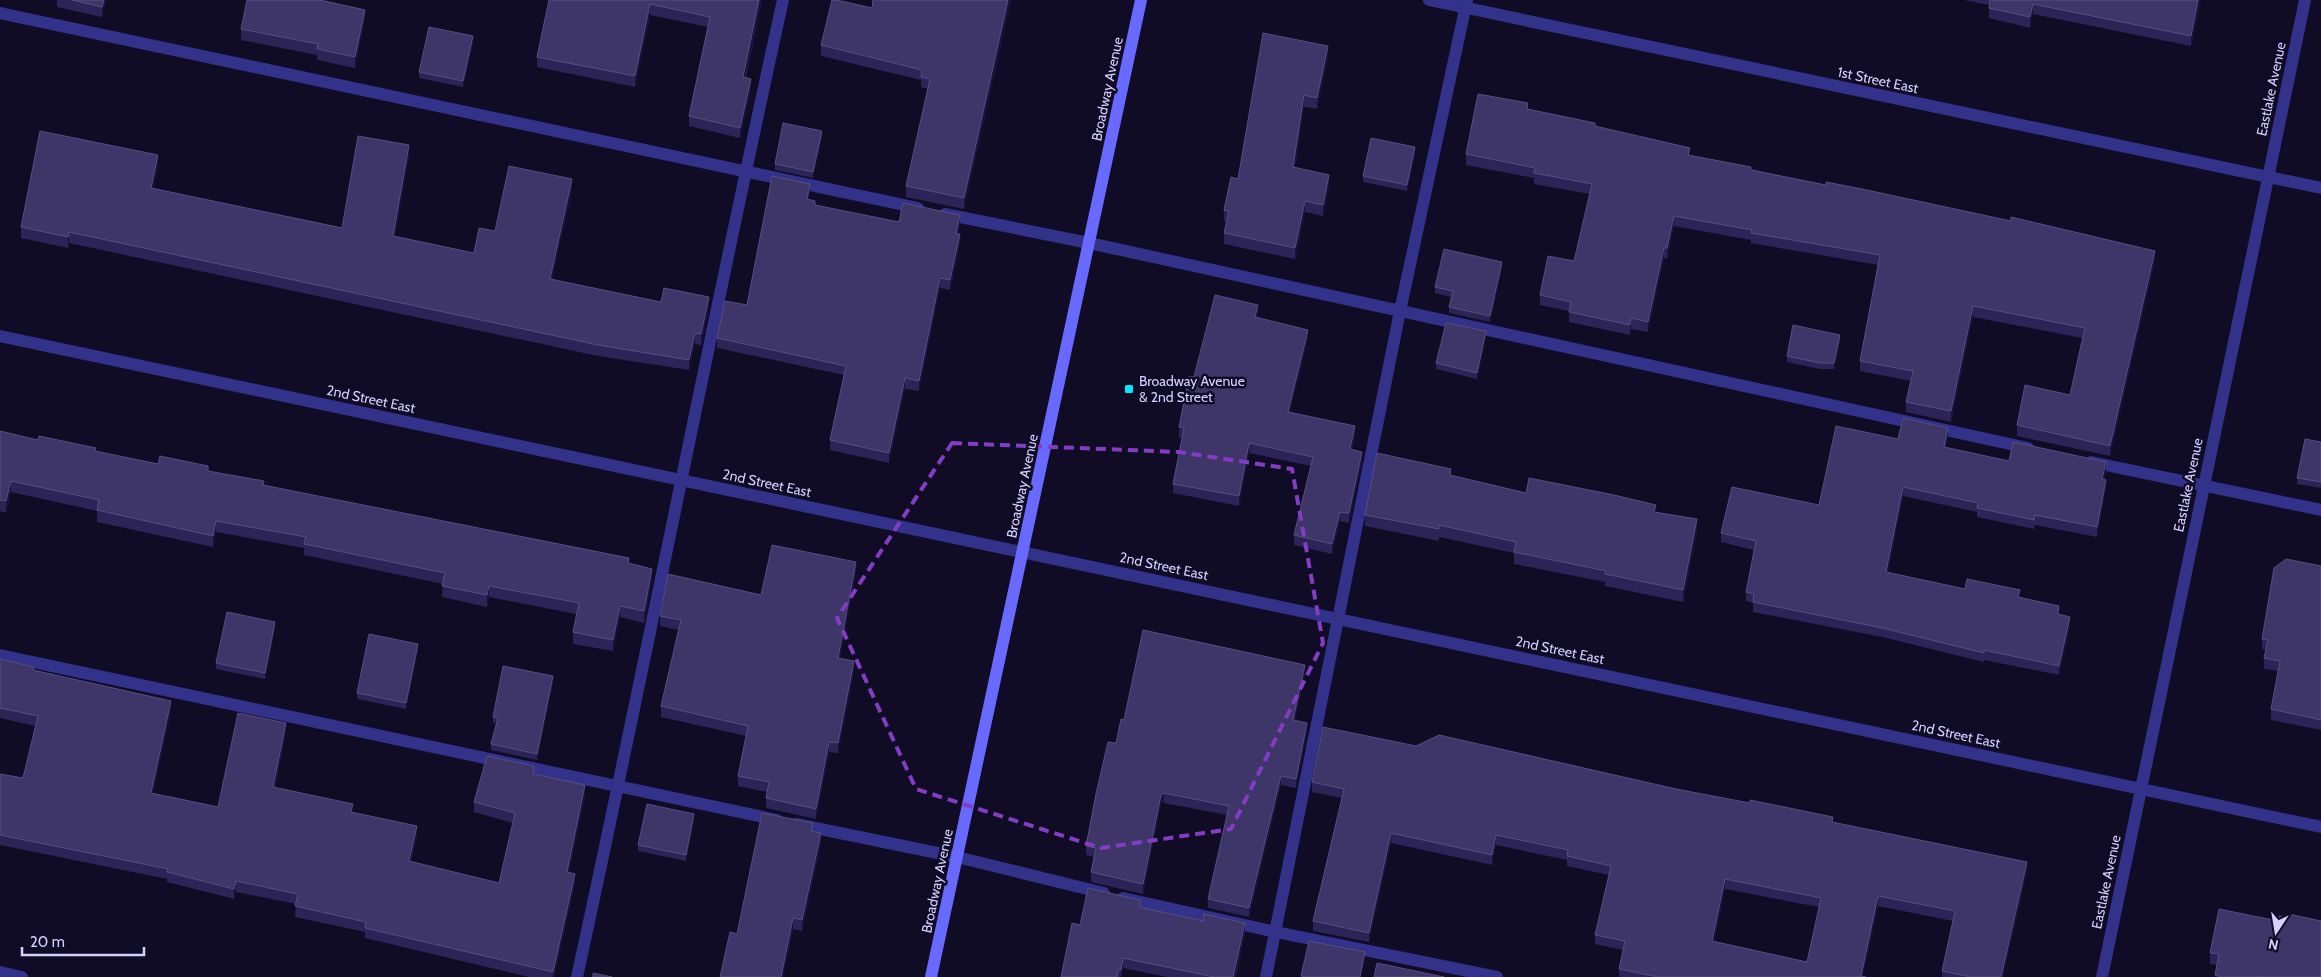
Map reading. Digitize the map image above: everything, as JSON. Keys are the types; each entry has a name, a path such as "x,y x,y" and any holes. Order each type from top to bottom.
{"main road":[{"name":"Broadway Avenue","path":"931,977 1141,0"}],"street":[{"path":"577,977 619,787 744,172 783,0"},
{"name":"1st Street East","path":"1429,0 1466,4 2321,188"},
{"name":"Eastlake Avenue","path":"2102,977 2305,0"},
{"path":"1266,977 1400,311 1466,4"},
{"path":"0,13 744,172 1089,243 2038,450"},
{"name":"2nd Street East","path":"0,336 1024,551 2321,827"},
{"path":"2077,459 2321,510"},
{"path":"0,655 957,857 1040,879 1276,932 1497,977"},
{"path":"0,972 22,977"}],"highlighted area":[{"path":"952,443 1179,452 1292,469 1323,643 1231,829 1101,848 916,789 837,618"}],"building":[{"path":"72,0 104,0 102,7"},
{"path":"247,0 320,0 365,10 355,57 317,49 318,44 241,29"},
{"path":"549,0 759,0 743,77 751,79 740,128 689,116 710,17 650,4 635,76 537,57"},
{"path":"832,0 872,8 873,0 1008,0 964,198 906,186 930,79 921,77 922,70 821,45"},
{"path":"1990,0 2198,0 2191,36 2033,4 2030,17 1989,8"},
{"path":"429,27 473,36 463,81 419,72"},
{"path":"1263,33 1328,46 1317,98 1304,95 1293,167 1329,175 1323,205 1305,201 1295,248 1224,233 1229,211 1224,210 1231,177 1238,179"},
{"path":"1478,94 1528,103 1527,109 1595,123 1595,126 1690,148 1688,155 1751,167 1751,170 1826,185 1826,182 1862,189 2011,221 2011,217 2155,251 2110,446 2017,425 2025,385 2070,395 2085,328 1973,306 1951,411 1906,402 1913,371 1860,361 1880,255 1751,233 1752,230 1674,216 1667,248 1664,248 1648,322 1631,318 1630,325 1569,312 1571,302 1540,295 1548,256 1574,261 1592,184 1534,173 1535,168 1466,154"},
{"path":"783,123 822,131 813,172 775,164"},
{"path":"40,131 158,155 151,188 342,228 358,136 409,145 393,236 474,253 479,228 495,231 509,166 572,179 550,279 661,302 664,288 709,297 701,334 695,333 689,360 598,345 69,232 68,237 21,227"},
{"path":"1371,138 1415,147 1407,185 1363,176"},
{"path":"772,176 810,184 807,199 815,201 815,205 899,222 903,203 960,215 956,234 960,234 950,280 940,278 919,381 905,378 889,453 830,440 846,366 717,338 725,301 747,305"},
{"path":"1444,249 1502,262 1490,316 1449,307 1453,291 1435,287"},
{"path":"1215,295 1258,305 1255,317 1308,330 1288,412 1355,426 1350,449 1362,452 1349,513 1340,512 1332,544 1294,535 1313,457 1249,443 1239,496 1173,484 1184,428 1179,427 1189,376 1194,377"},
{"path":"1446,323 1486,331 1477,373 1436,363"},
{"path":"1793,325 1840,335 1834,363 1820,363 1787,356"},
{"path":"1903,418 1948,428 1944,447 2009,461 2013,442 2106,462 2102,479 2106,480 2097,527 2035,515 2034,520 1977,508 1978,503 1903,487 1886,572 1965,589 1967,579 2020,590 2018,597 2059,606 2058,614 2070,617 2059,666 1984,650 1984,653 1882,628 1753,602 1754,594 1746,592 1756,541 1721,533 1732,487 1819,505 1836,426 1898,439"},
{"path":"0,431 38,440 39,436 96,448 95,451 158,464 160,456 208,466 208,471 264,481 263,485 629,558 628,563 652,569 644,611 620,606 613,640 573,632 579,603 489,586 487,595 442,586 445,573 304,544 306,537 216,521 213,536 97,510 99,500 11,481 6,501 0,500"},
{"path":"2305,439 2321,442 2321,482 2297,478"},
{"path":"1377,453 1451,469 1450,475 1526,493 1529,478 1656,505 1654,512 1697,519 1683,590 1605,574 1606,571 1514,552 1516,542 1439,525 1439,529 1365,515"},
{"path":"772,545 856,562 838,658 854,661 838,743 829,742 816,809 766,798 769,782 738,776 748,726 661,706 681,620 660,616 668,574 761,595"},
{"path":"2286,559 2321,566 2321,720 2271,709 2280,661 2264,658 2268,640 2262,639 2274,568"},
{"path":"227,612 275,622 265,673 216,663"},
{"path":"1143,630 1305,665 1293,720 1307,723 1296,779 1281,776 1249,908 1208,899 1229,806 1164,793 1161,795 1143,884 1091,872 1096,848 1086,846 1096,794 1108,742 1116,743 1121,719 1124,720"},
{"path":"369,634 418,644 406,703 357,693"},
{"path":"0,659 34,667 33,670 171,701 151,793 218,807 238,713 286,723 273,787 353,804 351,812 417,826 409,861 499,883 515,813 474,802 487,756 534,766 533,774 585,785 567,872 575,874 553,972 365,928 366,922 295,906 298,894 236,881 234,889 167,872 168,869 0,835 0,774 23,778 38,716 0,708"},
{"path":"503,666 553,676 537,754 491,744 498,718 493,717"},
{"path":"1323,727 1416,746 1439,735 1676,789 1750,803 1750,800 1833,817 1832,822 2027,862 2001,977 1971,977 1942,971 1955,911 1878,896 1861,976 1866,977 1658,977 1619,969 1625,941 1595,935 1611,866 1567,856 1568,850 1496,835 1492,855 1391,833 1369,933 1313,921 1344,789 1312,782","holes":["1725,879 1821,898 1807,962 1712,941"]},
{"path":"647,804 694,814 686,855 638,845"},
{"path":"762,813 813,823 811,831 821,833 802,920 793,918 781,977 720,977 730,932 737,934"},
{"path":"1088,888 1140,900 1139,907 1203,921 1204,914 1245,923 1233,977 1214,977 1123,958 1121,970 1118,970 1117,977 1061,977 1072,923 1080,925"},
{"path":"2219,909 2278,921 2279,916 2288,917 2289,914 2321,921 2321,977 2222,977 2215,975 2219,954 2210,953"},
{"path":"1309,941 1365,952 1360,977 1301,976"},
{"path":"1377,963 1444,977 1374,977"},
{"path":"593,973 612,977 593,977"}],"place":[{"name":"Broadway Avenue & 2nd Street","path":"1129,389"}]}
